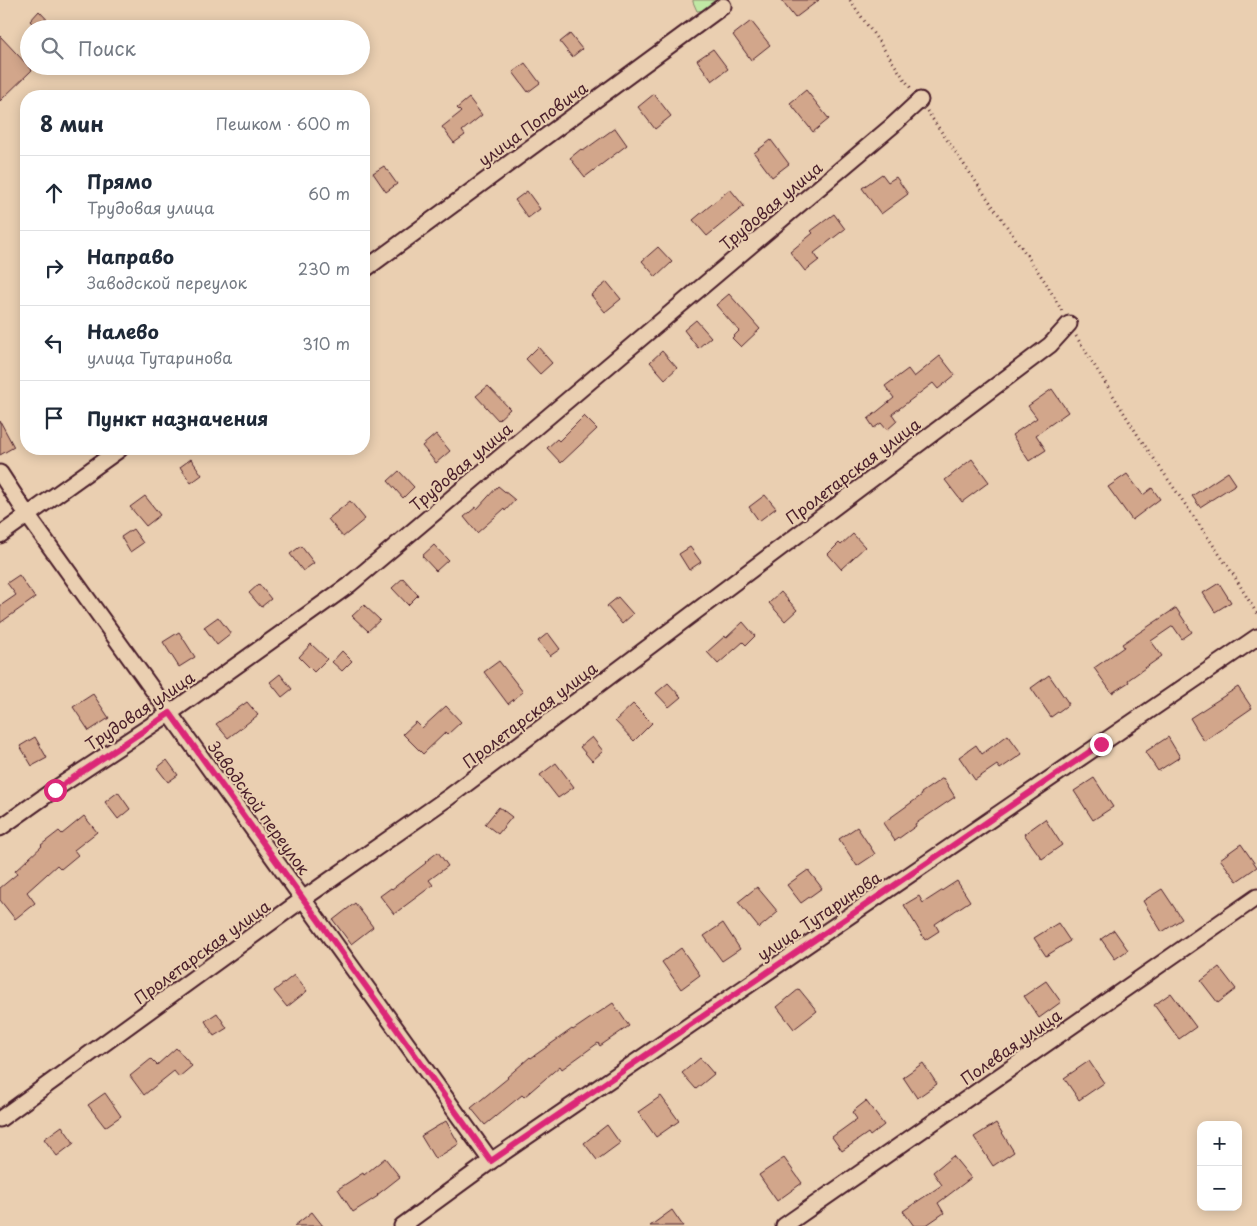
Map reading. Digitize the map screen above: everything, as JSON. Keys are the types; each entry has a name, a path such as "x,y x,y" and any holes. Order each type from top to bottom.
{"street":[{"name":"улица Поповича","path":"370,266 723,6"},
{"name":"Трудовая улица","path":"0,828 170,713 349,584 892,126 920,100"},
{"name":"Пролетарская улица","path":"0,1119 303,899 449,797 1050,345 1069,324"},
{"path":"0,535 112,455"},
{"name":"Заводской переулок","path":"0,473 28,516 491,1161"},
{"name":"улица Тутаринова","path":"402,1226 491,1161 1257,637"},
{"name":"Полевая улица","path":"784,1226 1257,897"}],"path":[{"path":"850,0 1046,283 1069,324 1139,437 1233,574 1257,614"}],"green space":[{"path":"693,0 716,0 710,10 697,11"}],"building":[{"path":"781,0 819,0 795,18"},
{"path":"39,11 48,20 31,20"},
{"path":"751,21 770,45 751,60 733,35"},
{"path":"570,34 582,49 572,57 560,42"},
{"path":"0,36 20,57 20,75 27,75 0,101"},
{"path":"713,49 728,69 712,81 697,60"},
{"path":"525,63 540,83 528,92 513,72"},
{"path":"806,90 829,119 813,132 790,103"},
{"path":"654,94 671,116 655,129 638,107"},
{"path":"469,98 482,115 462,131 465,135 454,143 442,127 461,112 457,108"},
{"path":"615,128 627,145 585,177 570,158"},
{"path":"771,140 789,164 772,177 754,153"},
{"path":"384,166 397,184 386,192 373,173"},
{"path":"882,174 888,182 896,177 908,194 881,214 862,188"},
{"path":"730,189 744,206 707,236 693,220"},
{"path":"527,191 540,209 528,218 515,200"},
{"path":"834,214 845,229 814,253 819,260 805,271 790,252 813,233 811,231"},
{"path":"658,247 672,262 656,277 642,261"},
{"path":"607,282 621,299 605,312 591,295"},
{"path":"729,294 760,329 741,347 732,338 739,331 716,305"},
{"path":"696,320 711,337 698,348 684,330"},
{"path":"538,347 552,363 540,374 526,359"},
{"path":"662,351 677,368 665,379 650,362"},
{"path":"940,356 955,375 938,389 933,383 892,414 897,421 887,430 881,423 874,428 868,419 894,398 885,386 908,369 914,377"},
{"path":"488,386 510,409 498,420 476,396"},
{"path":"1052,389 1068,412 1036,435 1046,450 1029,461 1012,435 1037,418 1028,406"},
{"path":"584,416 597,429 561,463 547,448 557,439 559,441"},
{"path":"0,421 14,447 0,455"},
{"path":"436,434 450,451 436,463 422,446"},
{"path":"191,459 202,475 191,483 180,467"},
{"path":"972,459 989,482 962,502 945,480"},
{"path":"399,471 414,487 403,498 388,481"},
{"path":"1228,472 1236,484 1200,507 1192,496"},
{"path":"1127,474 1143,495 1152,488 1160,499 1132,520 1108,487"},
{"path":"498,486 515,500 505,511 504,509 477,533 464,517 476,507 477,509"},
{"path":"765,495 776,508 759,521 749,507"},
{"path":"145,496 160,515 146,526 130,507"},
{"path":"350,501 365,519 343,537 328,519"},
{"path":"133,529 143,543 130,552 121,537"},
{"path":"853,534 865,547 841,569 828,554 839,543 841,545"},
{"path":"434,545 448,560 436,571 422,556"},
{"path":"301,546 314,563 303,571 290,554"},
{"path":"690,547 701,562 689,570 679,554"},
{"path":"19,575 35,598 0,623 0,606 16,595 7,583"},
{"path":"403,578 418,595 408,605 392,588"},
{"path":"1219,583 1231,602 1215,612 1203,593"},
{"path":"259,584 271,599 261,607 249,593"},
{"path":"781,592 797,610 785,621 769,603"},
{"path":"618,597 633,614 622,624 607,606"},
{"path":"364,605 380,620 368,631 352,616"},
{"path":"1176,608 1192,632 1182,639 1173,626 1151,641 1162,656 1112,693 1094,668 1124,647 1122,644"},
{"path":"218,617 231,634 217,645 204,627"},
{"path":"743,622 755,636 746,645 743,642 718,664 707,652"},
{"path":"179,632 195,657 179,667 163,642"},
{"path":"548,633 560,649 550,656 538,641"},
{"path":"311,644 327,659 314,672 299,657"},
{"path":"342,651 352,661 342,671 332,662"},
{"path":"499,661 523,692 508,704 484,672"},
{"path":"280,674 292,689 282,697 270,682"},
{"path":"1049,675 1069,704 1051,717 1031,688"},
{"path":"668,683 681,697 669,707 656,693"},
{"path":"1238,687 1252,708 1204,741 1190,718"},
{"path":"93,694 109,718 89,731 73,707"},
{"path":"247,702 258,715 228,738 216,724"},
{"path":"633,704 652,723 634,741 615,721"},
{"path":"446,706 461,722 448,734 446,732 423,754 403,734 416,722 422,728"},
{"path":"1008,735 1022,754 1000,769 997,765 975,780 959,757 976,745 982,754"},
{"path":"35,737 47,758 32,766 20,746"},
{"path":"592,737 603,751 592,761 580,747"},
{"path":"1168,737 1180,757 1158,771 1145,752"},
{"path":"167,760 178,775 168,782 157,768"},
{"path":"556,763 574,787 558,798 540,775"},
{"path":"943,778 955,797 915,824 916,826 895,841 883,823"},
{"path":"1094,778 1113,807 1093,820 1074,791"},
{"path":"118,792 130,809 118,819 105,802"},
{"path":"499,807 512,817 498,834 485,824"},
{"path":"84,816 97,832 74,850 78,855 61,869 57,865 27,892 35,903 15,919 0,900 0,888 17,874 15,871 41,845 59,831 62,834"},
{"path":"1045,819 1062,845 1042,859 1024,834"},
{"path":"857,827 875,854 857,866 839,839"},
{"path":"1241,844 1257,867 1237,881 1220,859"},
{"path":"438,852 448,866 429,880 433,885 394,914 380,896 392,889"},
{"path":"808,870 822,888 801,903 787,885"},
{"path":"957,881 970,901 935,924 939,931 925,940 904,905 919,896 923,903"},
{"path":"757,887 778,912 759,928 738,902"},
{"path":"1162,889 1182,919 1162,932 1143,901"},
{"path":"355,903 373,927 351,944 333,920"},
{"path":"723,923 740,949 722,961 704,936"},
{"path":"1058,923 1070,941 1046,956 1034,938"},
{"path":"1114,930 1128,950 1115,959 1101,939"},
{"path":"681,948 700,975 681,989 662,962"},
{"path":"1219,967 1236,989 1218,1003 1201,981"},
{"path":"294,975 307,991 287,1007 274,991"},
{"path":"1046,981 1061,1002 1039,1018 1024,996"},
{"path":"799,989 817,1011 794,1029 777,1007"},
{"path":"1171,993 1196,1027 1179,1039 1154,1005"},
{"path":"613,1003 629,1026 600,1046 598,1043 562,1069 560,1066 524,1097 522,1095 485,1125 471,1108 508,1078 530,1057"},
{"path":"217,1013 227,1028 214,1036 205,1021"},
{"path":"176,1048 192,1066 179,1077 174,1071 144,1095 130,1076 151,1059 157,1065"},
{"path":"700,1058 714,1074 696,1089 682,1073"},
{"path":"1089,1061 1104,1083 1079,1100 1064,1078"},
{"path":"923,1063 937,1084 917,1098 903,1077"},
{"path":"105,1093 121,1116 105,1127 88,1105"},
{"path":"661,1096 679,1121 656,1137 638,1112"},
{"path":"866,1101 884,1125 870,1136 868,1133 842,1151 832,1137 857,1119 852,1112"},
{"path":"446,1121 459,1144 435,1159 421,1136"},
{"path":"996,1123 1014,1152 993,1166 974,1137"},
{"path":"607,1125 620,1143 597,1160 584,1143"},
{"path":"62,1126 74,1143 57,1156 44,1139"},
{"path":"953,1156 971,1178 938,1203 944,1213 925,1226 914,1226 903,1211 942,1185 933,1172"},
{"path":"385,1158 400,1177 378,1196 353,1212 338,1189 363,1173 364,1175"},
{"path":"784,1158 802,1183 777,1201 759,1175"},
{"path":"672,1210 683,1226 650,1226"},
{"path":"312,1212 323,1226 294,1226"}],"route":[{"path":"55,790 170,713 491,1161 1101,744"}]}
